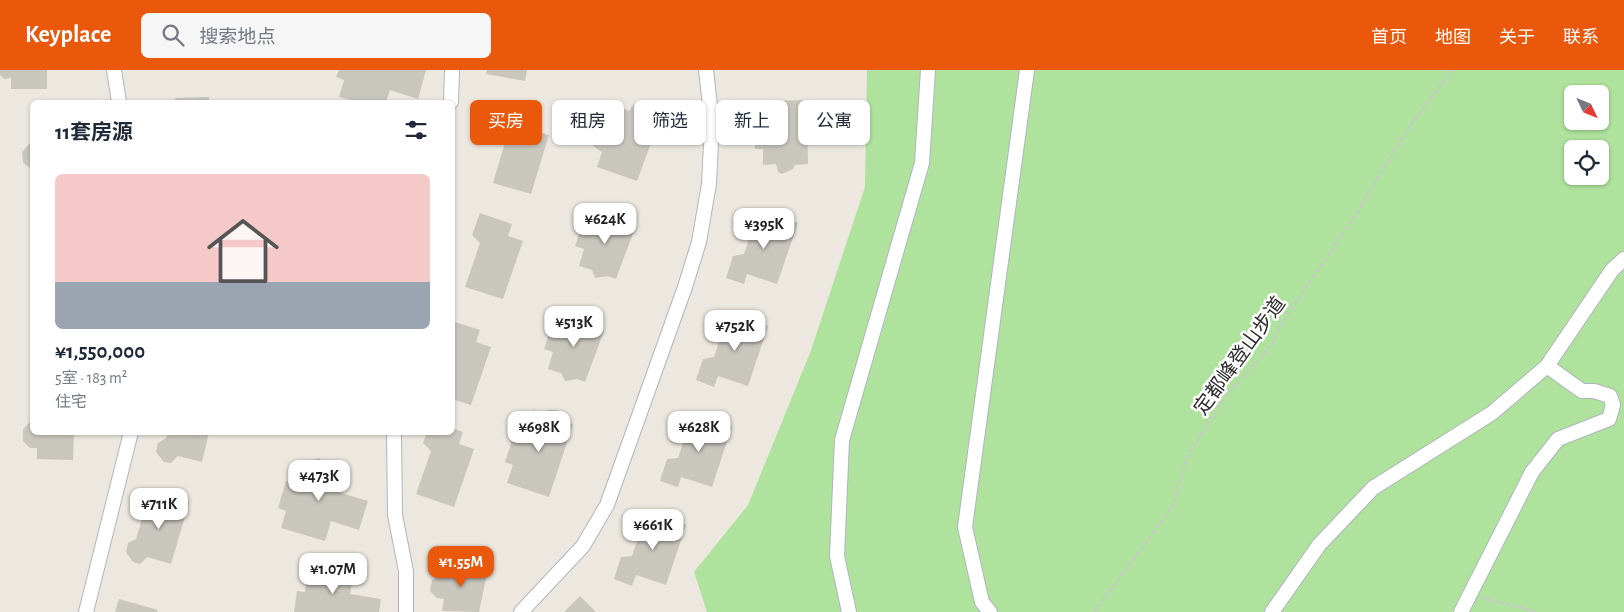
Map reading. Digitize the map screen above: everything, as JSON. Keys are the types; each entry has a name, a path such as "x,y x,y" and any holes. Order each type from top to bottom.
{"street":[{"path":"114,70 119,100"},
{"path":"451,100 452,70"},
{"path":"521,612 582,546 607,505 686,287 698,242 709,184 712,123 706,70"},
{"path":"849,612 837,556 842,440 922,163 928,70"},
{"path":"990,612 982,602 965,527 1027,70"},
{"path":"1272,612 1319,545 1373,488 1492,413 1547,366 1612,270 1624,259"},
{"path":"1461,612 1532,472 1558,439 1609,419 1613,406 1610,396 1594,391 1582,390 1547,366"},
{"path":"86,612 130,435"},
{"path":"394,435 394,515 406,571 406,612"}],"path":[{"name":"定都峰登山步道","path":"1094,612 1173,506 1187,457 1225,397 1268,348 1289,312 1354,220 1407,130 1452,70"},
{"path":"1470,596 1538,612"}],"green space":[{"path":"867,70 1624,70 1624,612 707,612 694,572 748,505 810,353 865,187 866,145 870,145 870,100 866,100"}],"building":[{"path":"0,70 47,70 47,89 11,89 11,78 4,79 0,75"},
{"path":"339,70 426,70 418,99 390,90 387,100 351,100 339,97 344,80 336,77"},
{"path":"487,70 527,70 525,81 486,74"},
{"path":"209,97 209,100 175,100 175,98"},
{"path":"788,100 798,100 798,145 808,145 808,164 795,165 793,169 782,174 778,172 776,164 763,165 763,149 755,149 755,145 788,145"},
{"path":"633,105 634,145 650,145 637,181 597,167 602,152 593,146 624,145 624,109 629,111"},
{"path":"542,133 549,135 531,194 493,183 504,145 542,145"},
{"path":"30,144 30,168 23,163 22,152"},
{"path":"759,210 798,223 777,284 747,274 744,284 726,278 733,256 744,254"},
{"path":"480,213 512,224 508,236 523,241 503,299 465,287 480,243 472,235"},
{"path":"611,213 619,214 625,224 635,228 616,279 608,276 595,278 592,270 579,266 584,249 575,246 581,228 590,231 595,214 605,217"},
{"path":"729,313 768,326 748,386 718,376 714,387 696,380 703,359 714,357"},
{"path":"564,316 574,320 580,316 588,317 594,327 604,331 585,382 577,379 565,381 561,373 548,369 553,352 544,349 550,331 559,334"},
{"path":"455,322 480,330 476,342 491,347 471,405 455,400"},
{"path":"533,410 543,414 548,410 557,410 562,421 573,424 549,497 507,483 513,465 505,462 513,437 523,440"},
{"path":"693,413 732,426 712,487 681,477 678,487 660,481 667,459 678,458"},
{"path":"30,422 30,435 74,435 73,460 37,459 37,448 30,448 23,441 23,429"},
{"path":"455,429 463,432 459,444 474,449 454,507 416,494 431,451 423,443 426,435 455,435"},
{"path":"167,435 208,435 202,462 178,456 171,463 164,462 156,452 158,443 166,438"},
{"path":"318,458 326,462 330,471 343,475 338,492 368,501 359,530 331,521 325,541 281,528 286,511 278,508 286,481 294,483 299,465 310,468 312,461"},
{"path":"150,492 189,503 171,564 147,557 140,564 133,562 126,552 128,543 136,539"},
{"path":"647,512 686,525 666,585 636,575 632,586 614,579 621,557 632,556"},
{"path":"450,562 488,569 479,612 442,611 444,599 437,598 430,591 432,580 441,575 447,576"},
{"path":"326,564 334,566 339,575 353,577 350,594 381,599 379,612 294,612 297,591 305,592 308,573 319,575 320,567"},
{"path":"580,596 596,612 564,612"},
{"path":"119,599 158,610 157,612 115,612"}]}
